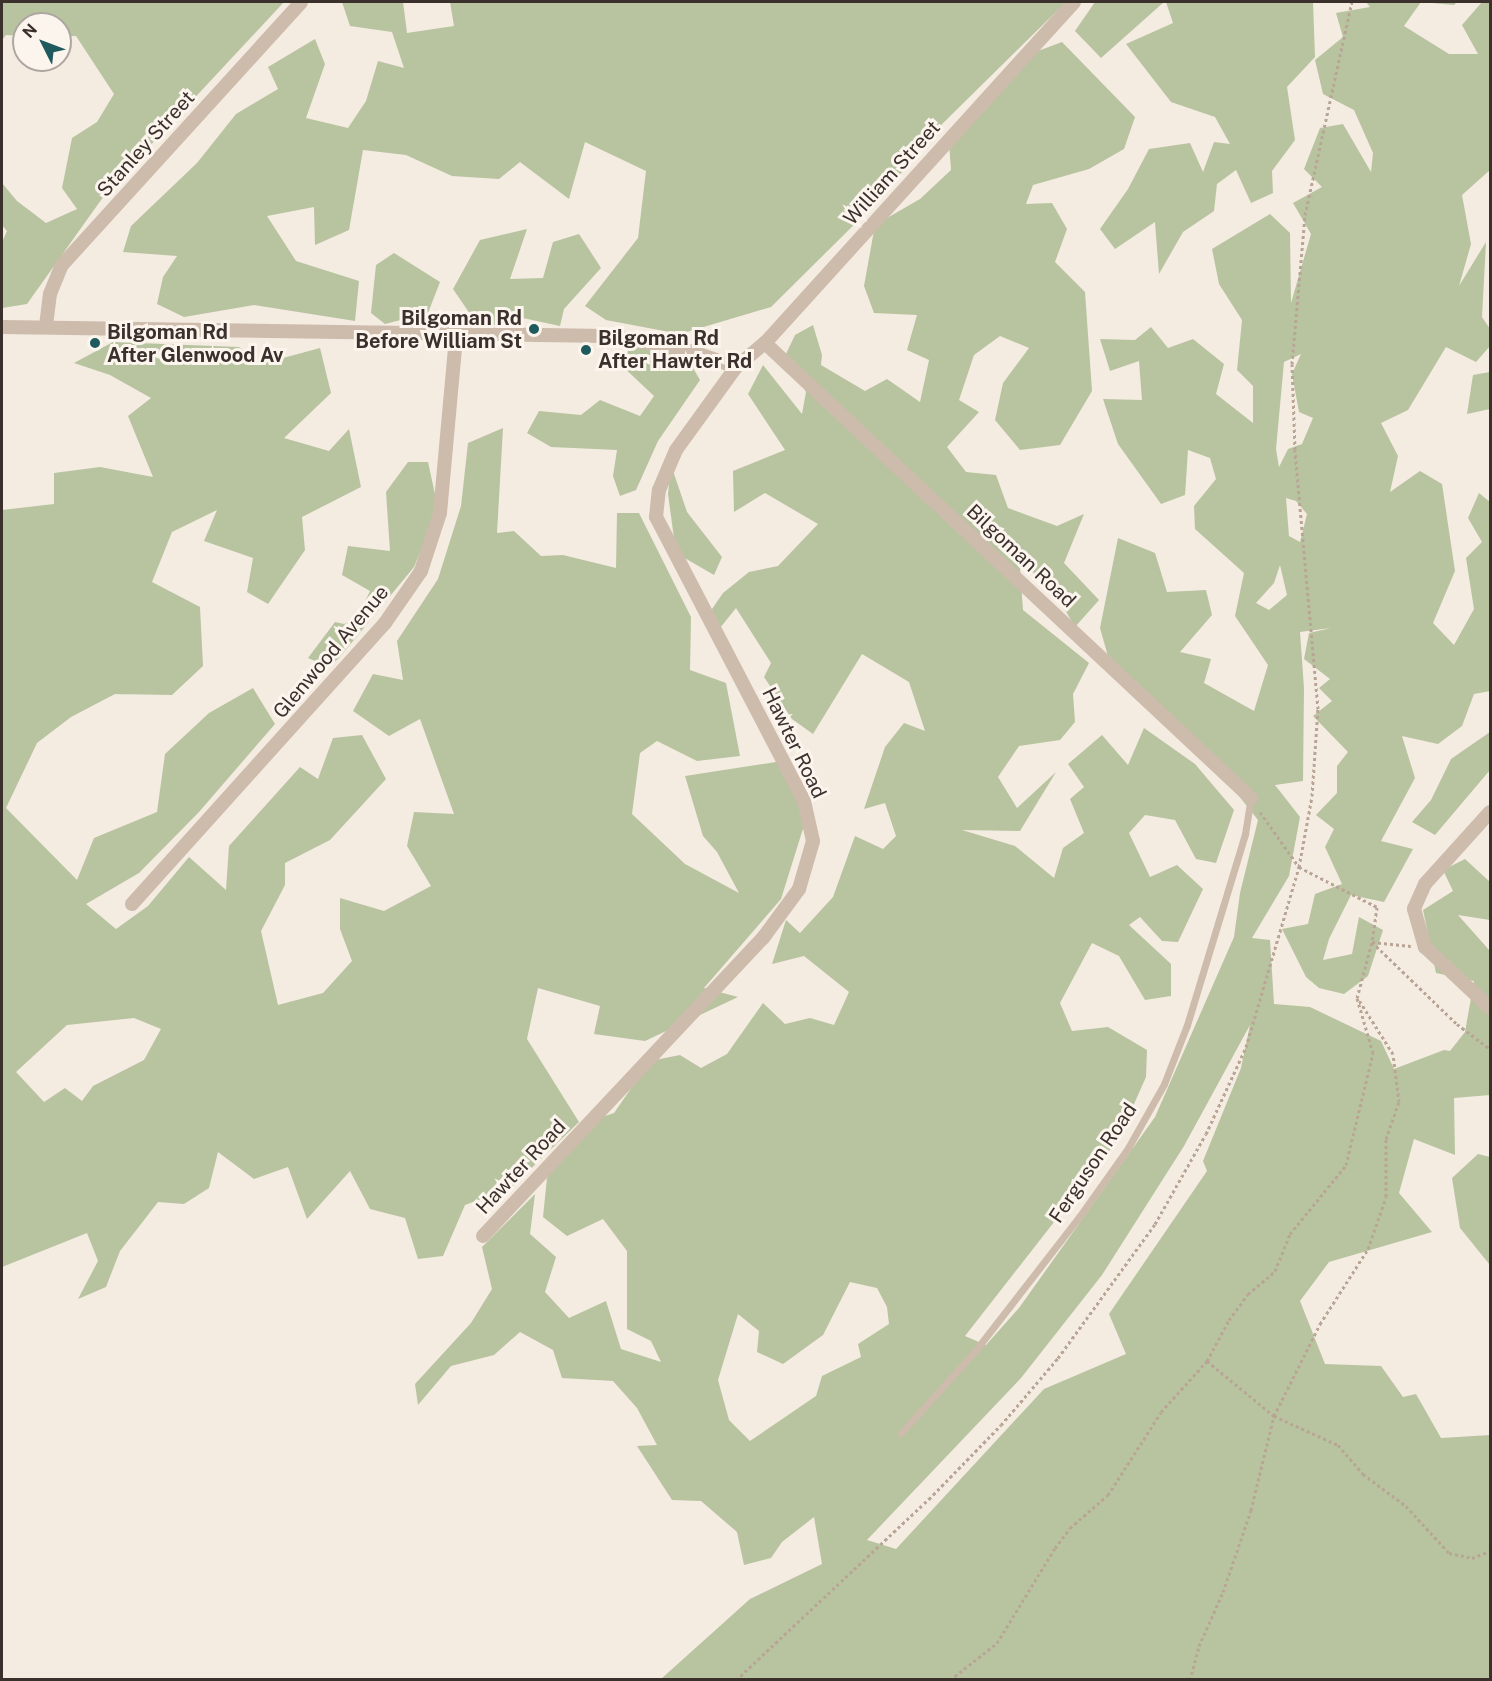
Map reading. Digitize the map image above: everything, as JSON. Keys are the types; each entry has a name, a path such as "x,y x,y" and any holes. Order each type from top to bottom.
{"street":[{"name":"Stanley Street","path":"46,326 50,294 62,265 302,2"},
{"name":"William Street","path":"736,368 765,342 1074,2"},
{"path":"2,327 46,326 456,337 607,336 682,348 736,368"},
{"name":"Glenwood Avenue","path":"132,904 370,641 421,571 440,513 456,337"},
{"name":"Bilgoman Road","path":"765,342 1251,798"},
{"name":"Hawter Road","path":"483,1236 763,938 799,889 813,841 804,801 656,517 659,490 676,450 736,368"},
{"path":"1491,813 1425,884 1414,909 1425,947 1491,1008"}],"lane":[{"name":"Ferguson Road","path":"901,1433 975,1351 1079,1217 1128,1148 1154,1102 1187,1025 1245,834 1251,798"}],"path":[{"path":"736,1680 929,1499 1001,1425 1109,1290 1161,1214 1206,1134 1246,1047 1299,867 1312,796 1318,710 1306,537 1295,450 1292,364 1305,215 1352,2"},
{"path":"950,1680 997,1643 1070,1528 1108,1495 1161,1412 1207,1360 1229,1320 1248,1294 1275,1271 1290,1234 1346,1165 1373,1053 1358,998 1372,942 1377,907 1299,867 1251,798"},
{"path":"1372,942 1425,947"},
{"path":"1372,942 1457,1024 1491,1049"},
{"path":"1190,1680 1199,1646 1223,1592 1251,1510 1274,1416 1320,1324 1368,1249 1386,1197 1386,1139 1398,1102 1393,1054 1358,998"},
{"path":"1207,1360 1274,1416 1338,1445 1363,1474 1406,1506 1449,1553 1472,1558 1491,1551"}],"green space":[{"path":"2,2 284,2 106,193 27,304 2,308 2,242 7,231 2,225 2,183 17,201 46,223 77,209 62,188 72,138 97,122 114,94 76,36 72,36 72,12 12,12 12,35 6,35 2,40"},
{"path":"342,2 403,2 407,33 454,26 450,2 1066,2 933,133 883,196 771,307 680,334 606,320 585,306 638,238 646,171 585,142 569,199 520,162 499,179 452,176 406,155 363,150 349,230 315,245 314,207 267,216 296,261 359,281 355,321 254,305 184,317 157,304 163,277 177,256 123,252 131,226 197,163 236,114 278,89 268,67 315,39 325,64 306,118 348,128 366,101 378,61 404,68 392,32 350,26"},
{"path":"1095,2 1164,2 1101,58 1075,31"},
{"path":"1166,2 1313,2 1315,57 1287,87 1295,140 1272,171 1273,193 1251,203 1236,170 1217,184 1214,211 1183,232 1159,274 1155,222 1115,249 1100,229 1128,189 1149,149 1190,143 1203,172 1214,142 1230,144 1215,117 1171,102 1126,44 1173,23"},
{"path":"1366,2 1421,2 1404,26 1449,54 1478,54 1462,25 1482,2 1490,2 1490,170 1462,195 1471,244 1459,286 1486,242 1482,317 1490,329 1490,346 1476,362 1446,347 1408,410 1381,423 1398,456 1390,492 1420,471 1442,484 1455,571 1433,623 1454,645 1474,609 1466,558 1482,542 1468,518 1479,493 1490,502 1490,691 1474,694 1462,726 1438,744 1402,736 1415,778 1381,841 1413,849 1384,902 1351,895 1329,939 1323,960 1352,954 1359,917 1383,930 1368,976 1344,994 1319,988 1306,977 1282,929 1308,924 1315,894 1342,884 1325,847 1334,829 1316,815 1337,793 1337,766 1348,752 1313,716 1332,701 1319,688 1330,679 1304,659 1309,633 1331,628 1300,632 1304,688 1303,781 1275,785 1300,817 1289,876 1252,938 1270,940 1274,1004 1310,1007 1381,1041 1394,1069 1444,1050 1450,1051 1465,1032 1474,981 1436,973 1423,910 1453,891 1443,870 1465,859 1490,882 1490,920 1458,915 1490,951 1490,1095 1454,1098 1455,1155 1414,1139 1399,1193 1432,1232 1329,1262 1300,1301 1325,1364 1381,1366 1403,1397 1416,1394 1441,1438 1490,1435 1490,1679 661,1679 750,1599 822,1564 814,1517 782,1542 771,1558 744,1565 737,1532 701,1501 672,1500 637,1446 657,1445 637,1408 613,1381 562,1378 553,1350 520,1332 494,1355 451,1366 418,1405 415,1384 471,1323 492,1289 482,1247 535,1194 530,1234 556,1257 545,1292 569,1318 606,1301 621,1349 661,1362 651,1341 627,1329 627,1251 603,1219 567,1236 543,1217 547,1178 582,1124 614,1113 650,1061 680,1055 701,1068 727,1054 763,1003 785,1024 810,1018 834,1025 849,992 804,956 772,964 786,920 800,933 833,897 855,836 883,849 896,836 885,803 864,809 885,747 904,723 925,731 909,682 862,654 813,734 792,719 764,677 771,663 736,608 716,633 712,609 723,593 749,572 778,566 818,524 765,493 734,512 733,471 785,450 748,394 763,365 802,414 806,392 785,356 795,335 813,325 822,355 821,365 865,391 887,379 920,402 929,360 907,350 917,315 874,313 864,286 875,225 920,199 951,170 949,143 1038,51 1062,42 1135,117 1124,149 1089,169 1033,185 1026,204 1052,203 1067,229 1055,262 1085,292 1092,391 1060,445 1020,450 995,420 1003,383 1029,348 1000,336 974,355 959,400 979,412 947,447 966,472 996,475 1008,508 1057,526 1084,514 1064,563 1099,600 1075,627 1046,577 1020,568 1023,610 1089,663 1073,694 1075,722 1060,740 1019,746 998,777 1017,808 1056,772 1020,831 962,830 1015,846 1054,878 1063,848 1084,833 1070,799 1084,787 1068,764 1102,735 1128,765 1144,728 1195,764 1234,810 1216,863 1196,859 1175,820 1145,815 1129,833 1150,877 1177,865 1203,889 1178,942 1162,941 1140,917 1129,925 1171,964 1171,996 1145,1000 1119,956 1092,943 1060,1003 1072,1031 1108,1027 1147,1050 1146,1077 1118,1140 965,1336 986,1345 1019,1308 1155,1117 1234,937 1240,893 1258,820 1235,791 1111,667 1100,628 1118,538 1155,553 1167,592 1206,590 1212,615 1180,652 1211,659 1204,683 1254,711 1268,665 1235,616 1244,573 1195,529 1194,506 1216,479 1210,458 1188,450 1185,495 1161,504 1118,444 1103,399 1142,400 1139,361 1110,371 1100,339 1135,340 1151,327 1168,348 1193,339 1224,364 1216,394 1253,423 1253,386 1237,370 1242,320 1219,284 1212,249 1270,214 1290,233 1291,303 1311,234 1293,203 1322,187 1304,169 1320,128 1343,124 1371,172 1373,153 1354,110 1323,94 1315,60 1343,37 1336,13 1370,7","holes":["1301,354 1292,374 1299,412 1313,418 1302,444 1288,449 1279,467 1276,449 1284,362","1286,498 1296,501 1307,514 1300,542 1289,536","1280,565 1287,595 1269,610 1256,603 1274,583","1250,1025 1241,1068 1203,1161 1207,1171 1109,1314 1126,1354 1044,1389 896,1549 867,1540 1021,1378 1102,1275 1184,1146","850,1282 877,1288 887,1307 889,1324 858,1344 861,1357 822,1376 816,1396 750,1441 729,1420 718,1380 738,1314 759,1331 757,1352 783,1364 823,1335"]},
{"path":"1421,2 1457,2 1454,5"},
{"path":"527,229 510,279 543,278 553,242 579,234 601,268 564,309 560,326 509,315 500,324 479,327 453,289 480,240"},
{"path":"394,253 440,282 428,313 385,324 371,313 376,265"},
{"path":"634,341 686,356 700,380 658,441 636,490 620,496 613,476 617,450 551,447 527,433 539,411 581,415 600,400 640,416 654,396 619,363"},
{"path":"113,342 239,347 261,364 320,348 331,393 284,438 329,451 349,429 361,487 302,517 305,550 268,604 247,592 253,558 204,541 217,510 172,532 152,582 200,607 203,666 172,695 115,694 71,717 37,743 6,808 77,880 94,838 157,812 165,754 209,713 253,688 275,724 199,812 139,873 86,904 116,929 148,906 189,857 226,890 229,846 300,767 318,779 333,738 362,735 386,779 330,840 285,863 285,885 261,931 278,1005 323,993 352,961 340,929 340,898 384,911 431,886 407,846 414,812 454,814 420,719 389,736 353,711 373,674 403,680 397,641 438,579 461,506 468,443 503,428 497,533 514,531 541,556 563,555 616,568 617,513 639,513 691,617 690,670 726,683 740,756 697,761 657,741 640,753 632,814 685,864 739,893 717,852 703,836 685,776 789,760 807,816 781,899 704,988 738,997 645,1041 594,1034 600,1006 538,988 527,1039 579,1122 511,1188 465,1205 443,1256 418,1259 405,1218 370,1209 350,1171 307,1219 288,1167 254,1179 218,1152 209,1188 184,1204 158,1202 120,1251 106,1287 78,1299 98,1261 87,1233 2,1267 2,510 54,504 54,473 100,467 153,477 128,416 151,398 110,375 74,363","holes":["134,1018 161,1029 144,1060 93,1086 82,1101 65,1088 44,1102 16,1072 67,1025"]},
{"path":"1490,372 1490,409 1467,414 1473,375"},
{"path":"408,462 428,462 438,508 414,567 329,667 308,658 335,622 344,624 357,618 370,591 342,575 348,546 390,551 386,492"},
{"path":"671,465 687,512 722,557 714,575 676,553 668,494"},
{"path":"1490,732 1490,770 1435,835 1412,822 1431,800 1451,759"},
{"path":"1478,1154 1490,1157 1490,1265 1460,1228 1452,1178"}],"place":[{"name":"Bilgoman Rd Before William St","path":"534,329"},
{"name":"Bilgoman Rd After Glenwood Av","path":"95,343"},
{"name":"Bilgoman Rd After Hawter Rd","path":"586,350"}]}
